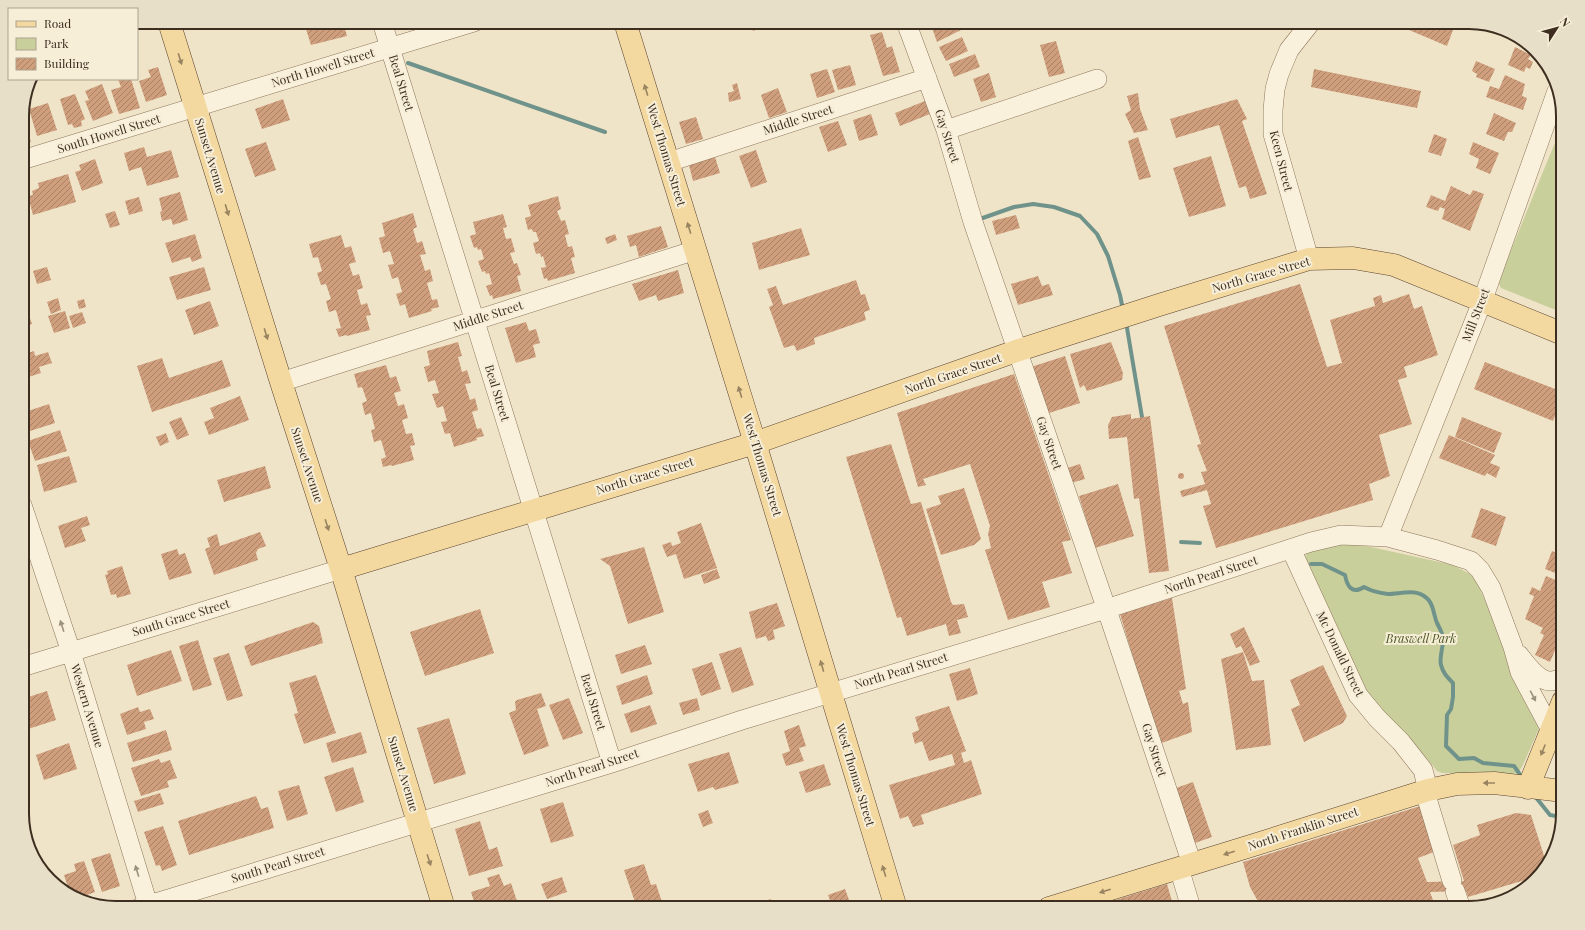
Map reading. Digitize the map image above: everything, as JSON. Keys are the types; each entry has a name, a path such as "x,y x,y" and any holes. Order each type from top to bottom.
{"main road":[{"name":"Sunset Avenue","path":"170,29 341,569 442,901"},
{"name":"West Thomas Street","path":"627,29 894,901"},
{"name":"North Grace Street","path":"341,569 755,443 1016,351 1309,259 1353,258 1394,265 1556,331"},
{"path":"1528,788 1556,718"},
{"name":"North Franklin Street","path":"1072,901 1428,790 1457,784 1494,783 1556,790"}],"street":[{"name":"Beal Street","path":"384,29 612,763"},
{"name":"North Howell Street","path":"195,108 451,29"},
{"name":"Gay Street","path":"909,29 946,130 973,222 1016,351 1106,609 1185,866 1190,901"},
{"name":"Keen Street","path":"1306,29 1289,50 1279,74 1275,90 1273,110 1273,134 1309,259"},
{"name":"Middle Street","path":"669,162 927,78"},
{"path":"946,130 1097,79"},
{"name":"Mill Street","path":"1388,537 1482,302 1554,99"},
{"name":"South Howell Street","path":"29,158 195,108"},
{"name":"Middle Street","path":"281,382 696,250"},
{"name":"Western Avenue","path":"29,526 71,652 143,901"},
{"name":"North Pearl Street","path":"417,822 612,763 670,743 830,693 1106,609 1310,542 1341,535 1388,537 1471,561 1480,570 1491,588 1513,647"},
{"name":"Mc Donald Street","path":"1291,549 1358,695 1377,718 1401,742 1423,770 1428,790 1428,802 1456,893"},
{"name":"South Grace Street","path":"29,665 341,569"},
{"path":"1513,647 1528,666 1542,678 1549,681 1556,680"},
{"path":"1513,647 1520,672 1551,730"},
{"name":"South Pearl Street","path":"164,901 417,822"}],"green space":[{"path":"1556,140 1556,310 1501,288 1499,284 1500,277"},
{"name":"Braswell Park","path":"1334,543 1371,547 1453,565 1470,574 1476,580 1540,726 1518,773 1442,773 1437,771 1368,695 1305,563 1306,554 1313,549"}],"building":[{"path":"306,29 345,29 347,36 311,45"},
{"path":"932,29 961,29 961,30 937,42"},
{"path":"1407,29 1453,30 1447,46"},
{"path":"882,32 887,48 892,46 900,72 883,76 870,35"},
{"path":"962,37 968,51 946,61 939,47"},
{"path":"1056,41 1065,73 1049,77 1040,45"},
{"path":"1515,47 1529,54 1531,56 1528,59 1533,62 1530,69 1526,67 1524,72 1508,65"},
{"path":"975,54 980,67 954,77 949,64"},
{"path":"1476,61 1495,69 1489,82 1476,77 1477,74 1472,71"},
{"path":"850,65 856,85 838,90 832,70"},
{"path":"158,67 167,95 146,102 139,81 151,77 148,70"},
{"path":"827,69 835,92 817,98 810,74"},
{"path":"1314,69 1421,91 1417,108 1311,87"},
{"path":"989,73 996,97 981,102 973,79"},
{"path":"1505,75 1525,84 1522,96 1527,98 1523,110 1486,97 1490,86 1499,89"},
{"path":"118,80 131,80 140,108 119,114 111,90 121,87"},
{"path":"737,83 741,99 729,102 728,93 734,91 732,85"},
{"path":"102,84 113,113 93,121 85,101 89,100 85,91"},
{"path":"778,88 787,112 769,118 761,95"},
{"path":"1138,93 1140,109 1148,130 1134,133 1125,114 1131,110 1127,96"},
{"path":"75,94 85,119 81,121 82,126 74,128 72,124 68,125 60,99"},
{"path":"283,99 290,120 262,129 255,109"},
{"path":"1237,99 1247,119 1242,121 1267,194 1250,199 1246,186 1239,188 1219,125 1176,138 1170,119"},
{"path":"925,101 930,114 900,126 895,113"},
{"path":"48,103 57,130 37,136 29,109"},
{"path":"1494,113 1516,123 1512,132 1508,132 1504,141 1486,134"},
{"path":"871,114 878,135 859,141 853,120"},
{"path":"696,117 703,139 686,144 679,122"},
{"path":"838,121 847,145 828,152 819,127"},
{"path":"1434,134 1447,139 1441,156 1428,152"},
{"path":"1138,137 1151,177 1139,180 1128,141"},
{"path":"266,142 276,170 255,177 245,149"},
{"path":"1473,142 1499,153 1490,174 1476,168 1479,159 1469,154"},
{"path":"144,147 147,157 171,150 179,177 147,186 141,167 129,171 124,153"},
{"path":"756,150 767,182 751,188 739,156"},
{"path":"1211,156 1226,206 1189,217 1173,168"},
{"path":"715,157 720,173 693,181 689,165"},
{"path":"95,159 103,183 82,191 75,172 81,170 79,165"},
{"path":"68,174 76,202 33,215 29,196 33,195 32,191 39,188 38,183"},
{"path":"1451,186 1470,195 1473,190 1484,194 1470,231 1442,219 1445,209 1440,207 1438,211 1426,207 1431,195 1445,201"},
{"path":"180,192 188,220 173,225 171,219 162,221 160,212 162,211 159,198"},
{"path":"558,196 561,209 557,211 561,221 565,220 569,234 565,235 568,247 572,246 575,257 571,258 575,273 548,281 547,278 544,279 541,268 546,267 543,256 541,257 540,253 536,254 533,243 539,241 536,232 533,232 532,229 528,230 525,218 531,216 528,205"},
{"path":"139,197 143,211 129,215 125,201"},
{"path":"115,211 120,225 110,228 105,214"},
{"path":"413,213 417,227 413,229 417,243 422,241 426,254 420,255 425,271 430,269 433,281 427,283 432,300 437,299 439,307 431,309 432,311 409,318 405,304 400,306 396,294 402,292 398,277 392,279 388,265 394,264 390,251 383,253 379,238 385,236 382,223"},
{"path":"503,214 507,227 503,228 506,239 511,238 515,252 510,253 514,264 517,263 521,275 517,276 521,291 493,299 492,295 490,296 486,286 492,284 489,273 486,274 485,271 482,272 478,261 484,259 481,249 478,250 477,247 474,248 470,236 476,234 473,222"},
{"path":"1016,215 1020,228 996,235 992,221"},
{"path":"661,226 668,247 639,257 636,245 630,247 627,236"},
{"path":"801,228 810,255 759,270 752,243"},
{"path":"195,234 202,258 192,262 190,257 172,263 165,243"},
{"path":"615,234 617,240 607,244 605,238"},
{"path":"341,235 345,248 351,246 356,262 349,264 353,276 359,274 363,288 357,290 361,305 367,303 371,315 366,316 370,330 339,337 336,329 341,328 336,310 329,312 326,301 331,299 326,284 321,285 317,273 322,271 318,257 313,258 309,244"},
{"path":"47,267 51,280 37,284 33,271"},
{"path":"204,267 211,290 177,300 169,277"},
{"path":"678,270 684,293 658,301 656,295 639,301 632,284"},
{"path":"1038,276 1042,286 1049,284 1053,295 1018,305 1011,284"},
{"path":"856,280 861,295 865,294 870,310 864,312 866,320 814,338 815,344 797,351 794,345 784,348 769,307 773,305 767,289 776,286 783,305"},
{"path":"1300,284 1327,367 1342,363 1330,320 1375,306 1373,298 1381,295 1383,303 1409,294 1414,309 1422,306 1438,355 1404,367 1407,377 1398,380 1412,424 1379,435 1390,476 1369,484 1373,500 1216,548 1203,506 1211,504 1207,490 1182,497 1180,491 1205,484 1201,472 1207,471 1197,445 1201,444 1164,326"},
{"path":"58,298 61,310 51,314 47,302"},
{"path":"84,299 86,307 79,309 77,301"},
{"path":"210,301 219,326 194,335 185,310"},
{"path":"65,311 70,328 54,333 48,316"},
{"path":"82,312 86,323 73,328 69,316"},
{"path":"29,315 32,324 29,325"},
{"path":"526,322 529,331 536,329 540,343 533,345 536,357 516,363 505,328"},
{"path":"458,342 462,356 458,357 462,372 467,370 471,383 465,384 470,400 475,398 478,410 472,412 477,429 481,428 484,436 476,438 477,440 454,447 450,433 445,434 441,422 447,421 443,406 437,408 432,394 439,393 435,380 428,382 424,367 430,365 427,351"},
{"path":"1111,342 1123,373 1122,380 1087,391 1084,385 1080,388 1070,354"},
{"path":"34,351 35,356 48,352 52,363 39,367 41,373 29,377 29,353"},
{"path":"1065,356 1080,403 1046,414 1031,367"},
{"path":"162,358 169,378 222,360 231,386 152,412 137,366"},
{"path":"1485,362 1556,389 1556,414 1553,421 1474,389"},
{"path":"386,365 390,378 396,376 401,391 394,393 398,406 404,404 408,418 402,420 406,434 412,433 415,445 410,446 414,460 383,467 381,459 386,457 381,440 374,442 371,430 375,429 371,413 365,415 362,403 367,401 362,387 358,388 354,374"},
{"path":"1014,374 1071,540 1062,542 1072,573 1042,582 1050,607 1008,620 985,550 991,548 988,534 990,526 970,464 923,479 926,485 918,487 897,413"},
{"path":"240,396 249,420 209,435 204,422 214,418 210,408"},
{"path":"49,404 55,423 29,431 29,411"},
{"path":"1131,414 1131,419 1150,416 1169,571 1149,573 1139,498 1134,499 1127,437 1109,439 1108,425 1112,417"},
{"path":"181,417 189,435 177,440 169,422"},
{"path":"1462,417 1502,433 1494,453 1455,437"},
{"path":"60,430 67,451 35,461 29,441"},
{"path":"166,433 169,442 160,446 156,437"},
{"path":"1449,435 1495,455 1490,463 1500,467 1496,478 1487,473 1485,476 1439,458"},
{"path":"891,444 911,504 921,502 951,602 953,605 964,604 968,617 957,620 961,633 949,636 946,624 907,636 901,617 897,618 846,457"},
{"path":"69,456 77,482 44,492 37,465"},
{"path":"1080,464 1085,479 1071,483 1067,468"},
{"path":"265,466 271,488 224,502 217,480"},
{"path":"1181,473 1184,476 1181,479 1178,476"},
{"path":"1118,484 1134,536 1095,548 1079,496"},
{"path":"964,488 981,539 974,545 941,555 926,509 941,504 938,496"},
{"path":"1481,508 1506,517 1496,546 1471,537"},
{"path":"87,516 90,525 81,528 86,541 65,548 58,526"},
{"path":"701,523 717,568 684,579 676,554 667,557 662,545 671,542 672,546 681,543 677,532"},
{"path":"260,532 266,546 258,549 256,553 258,560 214,575 205,549 210,547 207,538 217,534 220,546"},
{"path":"644,547 664,612 628,624 610,566 600,559"},
{"path":"177,549 179,555 185,553 192,573 169,580 161,554"},
{"path":"1552,551 1556,552 1556,573 1545,569"},
{"path":"122,566 131,594 117,598 116,594 111,595 105,575 108,574 107,571"},
{"path":"717,569 720,578 704,584 701,575"},
{"path":"1546,576 1556,580 1556,648 1550,662 1535,655 1544,635 1540,633 1543,628 1525,619 1534,596 1529,594 1532,587 1540,591"},
{"path":"1172,598 1186,689 1179,691 1183,704 1188,702 1192,732 1159,744 1120,614"},
{"path":"777,603 785,626 773,630 775,639 768,641 766,636 756,639 749,612"},
{"path":"480,609 494,653 425,676 410,632"},
{"path":"313,622 319,626 323,643 251,666 244,646"},
{"path":"1244,627 1260,662 1250,666 1241,646 1236,648 1230,634"},
{"path":"198,640 212,685 193,691 179,646"},
{"path":"645,645 652,664 621,674 615,655"},
{"path":"741,647 754,685 732,693 719,654"},
{"path":"171,650 182,681 137,696 127,665"},
{"path":"1243,652 1252,681 1264,680 1271,745 1236,750 1221,659"},
{"path":"229,653 243,696 227,701 213,658"},
{"path":"712,662 721,689 701,696 692,669"},
{"path":"1323,665 1347,716 1343,723 1304,742 1291,709 1300,705 1290,680"},
{"path":"970,668 978,694 957,701 949,674"},
{"path":"316,675 336,733 304,744 294,714 298,713 289,683"},
{"path":"647,675 653,694 622,705 616,686"},
{"path":"47,691 56,720 29,729 29,697"},
{"path":"541,693 546,706 537,709 549,746 524,755 509,713 516,710 515,702 517,700"},
{"path":"569,698 583,733 563,740 549,705"},
{"path":"697,698 700,710 683,715 679,703"},
{"path":"650,705 657,724 631,733 624,714"},
{"path":"949,706 966,751 961,753 964,763 971,760 982,794 921,815 924,824 913,827 908,816 900,819 889,785 955,765 952,754 929,761 922,741 915,744 912,733 919,730 915,717"},
{"path":"138,707 140,712 150,709 154,719 144,722 146,729 127,735 120,714"},
{"path":"449,718 466,774 434,784 417,728"},
{"path":"799,725 806,746 799,748 804,761 786,766 782,754 790,751 784,731"},
{"path":"166,730 172,750 133,762 127,743"},
{"path":"361,732 367,753 332,763 326,743"},
{"path":"69,743 77,769 44,780 36,755"},
{"path":"729,752 739,783 715,790 713,787 698,792 688,764"},
{"path":"159,759 161,763 170,760 177,778 167,781 169,787 141,796 131,768"},
{"path":"824,764 831,785 806,793 799,772"},
{"path":"353,767 364,802 336,812 324,777"},
{"path":"1193,782 1212,837 1195,843 1176,788"},
{"path":"299,785 308,814 287,821 278,791"},
{"path":"160,793 164,804 138,812 134,801"},
{"path":"256,796 261,809 268,807 274,828 189,855 178,821"},
{"path":"563,802 574,836 551,843 540,809"},
{"path":"1420,806 1434,852 1418,858 1427,882 1464,881 1453,845 1480,835 1477,825 1516,813 1531,815 1544,856 1538,867 1525,880 1468,897 1466,891 1430,892 1433,901 1258,901 1250,887 1243,862"},
{"path":"708,810 713,823 703,827 698,814"},
{"path":"480,821 489,850 497,847 503,866 469,876 455,829"},
{"path":"163,826 177,865 162,871 160,865 156,866 144,832"},
{"path":"110,853 120,886 102,892 91,859"},
{"path":"84,861 95,892 86,895 68,886 64,875 76,871 74,864"},
{"path":"644,864 651,885 656,884 662,901 635,901 624,870"},
{"path":"499,874 504,886 511,883 517,901 474,901 471,892 490,886 487,878"},
{"path":"562,877 567,892 547,899 541,884"},
{"path":"1167,884 1172,901 1112,901"},
{"path":"845,889 849,901 830,901 828,895"}],"waterway":[{"path":"408,63 605,132"},
{"path":"977,220 1014,207 1033,204 1054,207 1080,216 1097,234 1108,256 1123,310"},
{"path":"1126,322 1142,417"},
{"path":"1181,542 1200,543"},
{"path":"1311,564 1322,564 1345,575 1347,583 1353,590 1364,587 1376,592 1388,594 1406,592 1416,593 1424,596 1430,601 1443,640 1440,659 1442,668 1453,683 1451,709 1447,715 1446,746 1459,759 1474,758 1483,763 1514,766 1523,779"},
{"path":"1534,795 1550,815 1556,816"}]}
